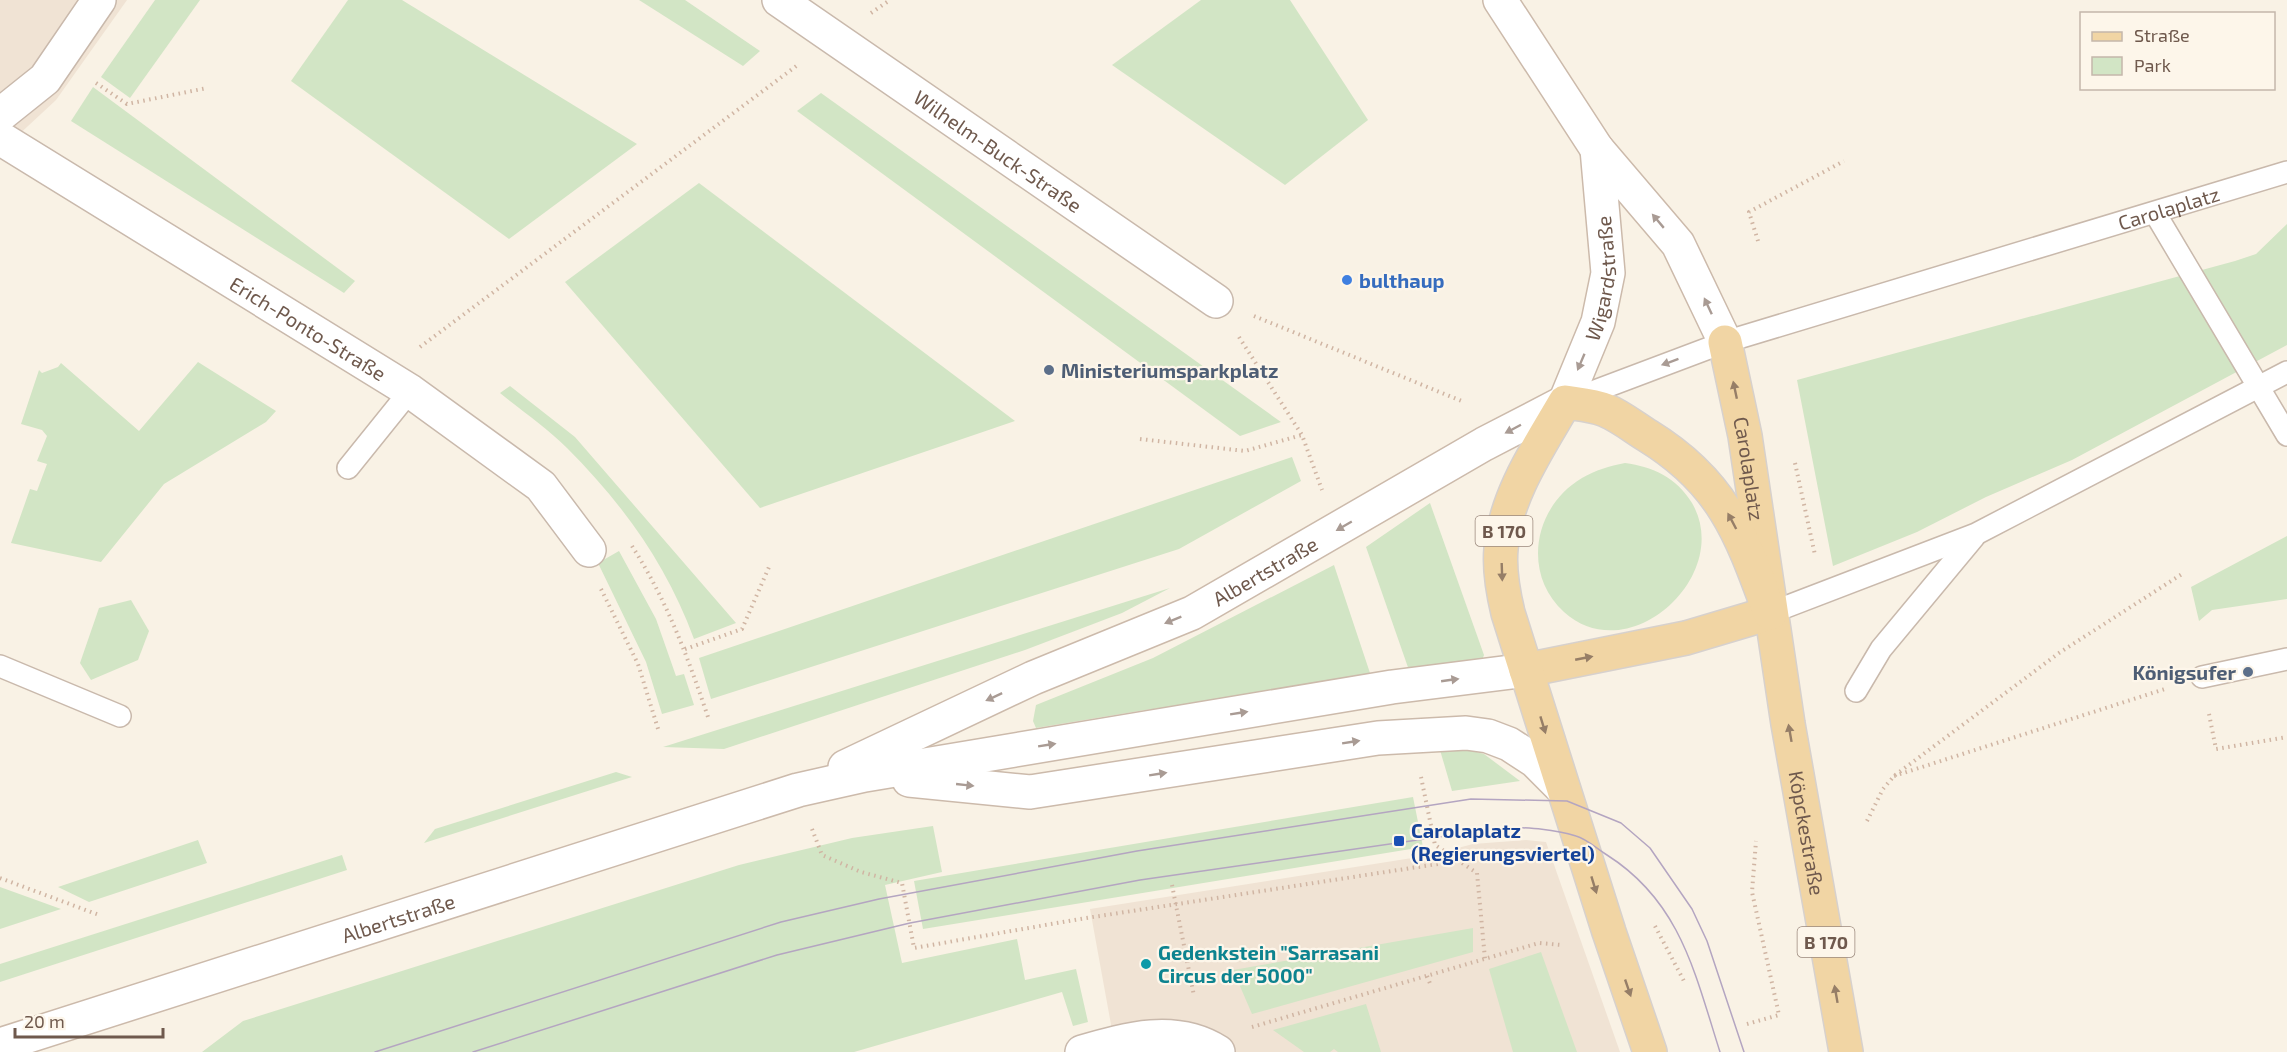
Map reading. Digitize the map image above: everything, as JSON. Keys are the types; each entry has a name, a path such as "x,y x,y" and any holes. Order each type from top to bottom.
{"main road":[{"path":"0,115 45,79 99,0"},
{"name":"Wilhelm-Buck-Straße","path":"779,0 1216,301"},
{"name":"Wigardstraße","path":"1500,0 1597,149 1678,244 1725,342"},
{"name":"Erich-Ponto-Straße","path":"0,138 410,391 541,486 589,550"},
{"name":"Wigardstraße","path":"1565,402 1598,322 1608,273 1597,149"},
{"name":"Carolaplatz","path":"1725,342 1745,435 1770,613"},
{"path":"1565,402 1605,410 1667,448 1699,474 1725,508 1747,550 1770,613"},
{"name":"B 170","path":"1565,402 1522,477 1507,516 1501,549 1502,586 1508,613 1563,789 1650,1052"},
{"name":"Albertstraße","path":"798,790 1033,678 1192,613 1484,444 1565,402"},
{"name":"Albertstraße","path":"0,1045 798,790 865,775 1383,689 1526,669 1686,638 1770,613"},
{"name":"Köpckestraße","path":"1770,613 1846,1052"},
{"name":"Albertstraße","path":"865,775 1030,792 1378,738 1466,733 1488,736 1509,744 1534,761 1563,789"},
{"path":"1082,1052 1159,1034 1210,1047"}],"lane":[{"name":"Carolaplatz","path":"1725,342 2287,172"},
{"path":"2155,213 2287,435"},
{"name":"Albertstraße","path":"1565,402 1725,342"},
{"path":"1770,613 1976,534 2287,372"},
{"path":"348,468 410,391"},
{"path":"1856,691 1881,649 1976,534"},
{"path":"2202,677 2287,658"},
{"path":"0,666 120,716"}],"path":[{"path":"423,343 835,39"},
{"path":"98,85 126,104 207,88"},
{"path":"1758,242 1749,212 1844,161"},
{"path":"1216,301 1464,402"},
{"path":"1216,301 1302,435 1323,491"},
{"path":"1140,439 1245,451 1302,435"},
{"path":"1794,455 1816,559"},
{"path":"659,732 638,664 620,624 590,569 589,550 622,529 657,585 685,649 708,717"},
{"path":"685,649 742,629 769,567"},
{"path":"1867,821 1883,789 1894,776 2059,653 2182,574"},
{"path":"1894,776 2202,677 2216,749 2287,737"},
{"path":"1420,768 1435,845 1477,873 1485,959"},
{"path":"798,790 822,855 861,872 902,883 914,948 1080,919 1177,906 1457,861"},
{"path":"1747,1024 1779,1015 1752,892 1756,841"},
{"path":"0,878 99,915"},
{"path":"1172,885 1210,1047 1427,976 1539,943 1562,945"},
{"path":"1652,920 1684,983"},
{"path":"1427,976 1431,986"}],"shaded area":[{"path":"0,0 127,0 56,100 0,152"},
{"path":"1526,840 1546,842 1620,1052 1116,1052 1090,909 1431,855 1473,844"}],"green space":[{"path":"155,0 200,0 130,98 101,77"},
{"path":"348,0 402,0 637,144 509,239 291,81"},
{"path":"639,0 685,0 760,51 743,66"},
{"path":"1201,0 1290,0 1368,120 1285,185 1112,65"},
{"path":"93,87 355,281 344,293 71,121"},
{"path":"821,93 1281,422 1240,436 797,111"},
{"path":"699,183 1015,421 760,508 565,282"},
{"path":"2287,224 2287,345 2072,460 1986,497 1917,532 1833,566 1797,380 2235,261 2256,254"},
{"path":"198,362 276,411 266,422 164,484 101,562 11,543 30,489 37,491 47,464 37,461 47,436 42,430 21,424 39,370 42,373 58,367 61,363 139,431"},
{"path":"510,386 575,437 736,623 694,639 671,586 625,514 567,448 500,393"},
{"path":"1292,457 1301,481 1179,549 711,699 699,658"},
{"path":"1625,463 1645,467 1663,475 1686,494 1692,503 1701,531 1699,559 1687,585 1668,607 1644,622 1617,630 1590,627 1564,612 1551,597 1542,579 1538,561 1539,542 1544,523 1553,506 1565,491 1592,473"},
{"path":"1430,503 1484,655 1480,665 1411,676 1366,547"},
{"path":"2287,536 2287,599 2212,610 2199,621 2191,587"},
{"path":"619,551 656,619 676,676 684,674 694,705 662,714 646,662 598,563"},
{"path":"1334,565 1373,682 1145,710 1036,728 1033,721 1036,705 1153,658"},
{"path":"1170,588 1122,613 1025,650 724,749 663,747"},
{"path":"131,600 149,631 138,660 91,680 80,663 99,608"},
{"path":"1465,749 1484,754 1520,781 1452,791 1440,750"},
{"path":"616,772 632,777 424,843 435,829"},
{"path":"1413,797 1423,847 923,929 914,881"},
{"path":"933,826 942,872 885,885 902,963 1017,939 1025,980 1076,969 1088,1022 1073,1026 1062,992 854,1052 202,1052 243,1021 739,865 852,838"},
{"path":"198,840 207,863 89,902 58,887"},
{"path":"342,855 347,870 0,982 0,964"},
{"path":"0,887 61,909 0,929"},
{"path":"1473,928 1473,952 1252,1014 1233,970"},
{"path":"1541,952 1577,1052 1513,1052 1489,969"},
{"path":"1366,1004 1381,1052 1338,1052 1334,1049 1330,1052 1304,1052 1273,1030"}],"tram line":[{"path":"375,1052 781,922 879,899 1137,851 1471,799 1567,801 1621,823 1650,848 1692,909 1707,941 1744,1052"},
{"path":"473,1052 777,955 910,923 1140,880 1508,827 1550,830 1580,837 1632,874 1652,895 1669,917 1682,942 1693,968 1720,1052"}],"place":[{"name":"bulthaup","path":"1347,280"},
{"name":"Ministeriumsparkplatz","path":"1049,370"},
{"name":"Königsufer","path":"2248,672"},
{"name":"Carolaplatz (Regierungsviertel)","path":"1399,841"},
{"name":"Gedenkstein \"Sarrasani Circus der 5000\"","path":"1146,964"}]}
